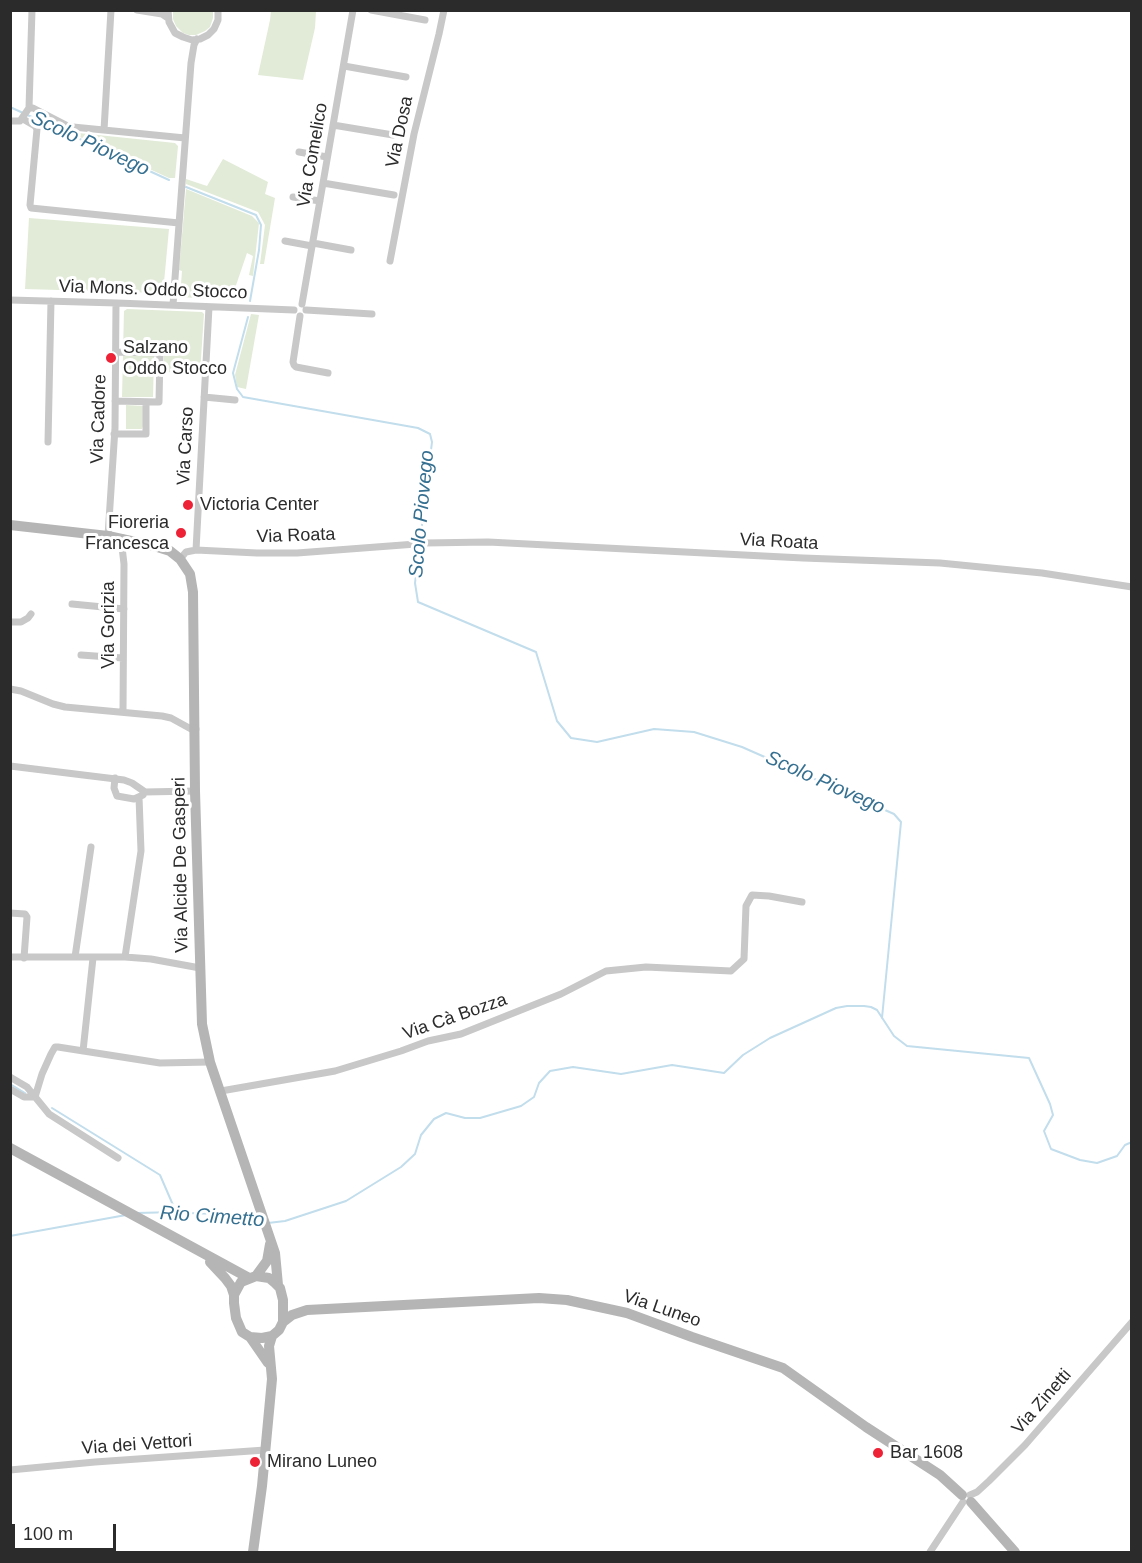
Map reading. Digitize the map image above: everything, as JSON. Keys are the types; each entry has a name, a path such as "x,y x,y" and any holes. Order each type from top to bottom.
{"street":[{"path":"32,10 26,114 37,129 30,205 32,208 179,223"},
{"path":"104,130 111,10"},
{"path":"137,10 168,14 175,33 186,39 197,39 208,35 218,20 218,10"},
{"path":"145,11 152,10"},
{"name":"Via Comelico","path":"328,373 296,367 292,362 353,10"},
{"path":"371,10 425,20"},
{"name":"Via Dosa","path":"390,261 414,134 444,10"},
{"path":"186,39 189,44 191,63"},
{"path":"173,305 191,63 197,39"},
{"path":"344,66 406,77"},
{"path":"10,121 18,122 33,108 66,125 185,138"},
{"path":"333,125 393,135"},
{"path":"299,152 327,158"},
{"path":"323,183 394,195"},
{"path":"293,197 320,201"},
{"path":"285,242 351,250"},
{"name":"Via Mons. Oddo Stocco","path":"10,300 294,310 296,305 302,310"},
{"path":"48,442 51,301"},
{"name":"Via Cadore","path":"108,536 114,434 116,303"},
{"name":"Via Carso","path":"196,550 209,307"},
{"path":"302,310 372,314"},
{"path":"115,401 159,402 160,353 116,352"},
{"path":"204,397 235,399"},
{"path":"114,434 146,434 146,402"},
{"path":"10,525 123,538 163,548 180,559 186,552 196,550"},
{"name":"Via Gorizia","path":"123,538 123,712"},
{"name":"Via Roata","path":"425,543 488,542 928,562 1042,573 1131,587"},
{"name":"Via Roata","path":"196,550 297,553 416,544"},
{"name":"Via Alcide De Gasperi","path":"180,559 190,574 193,592 195,791 202,1023 210,1062 275,1253 278,1285"},
{"path":"72,604 124,609"},
{"path":"10,622 21,622 31,614"},
{"path":"81,655 123,658"},
{"path":"10,689 65,707 167,717 191,729 196,729"},
{"path":"10,766 115,778 129,781 142,794 141,851 125,957"},
{"path":"115,778 114,788 117,796 130,799 142,794 195,791"},
{"path":"75,957 91,847"},
{"name":"Via Cà Bozza","path":"221,1091 334,1071 428,1041 461,1034 561,994 606,971 646,967 731,971 744,959 746,906 752,895 802,902"},
{"path":"10,913 27,916 24,958"},
{"path":"10,957 125,957 200,968"},
{"path":"83,1051 93,958"},
{"path":"35,1096 42,1074 55,1047 160,1063 210,1062"},
{"path":"10,1077 27,1087 49,1114 118,1158"},
{"path":"10,1089 24,1097 35,1096"},
{"path":"10,1148 193,1249 252,1277 269,1278 280,1288 283,1300 283,1322"},
{"path":"234,1295 241,1282 252,1277 267,1261 269,1235"},
{"path":"193,1249 219,1270 231,1286 238,1326 250,1337 270,1366"},
{"name":"Via Luneo","path":"308,1310 539,1298 567,1300 627,1313 783,1368 866,1427 940,1475 966,1499 1015,1552"},
{"path":"283,1300 308,1310"},
{"path":"250,1337 272,1336 292,1315 308,1310"},
{"name":"Via Zinetti","path":"930,1552 966,1499 977,1492 1025,1445 1131,1322"},
{"path":"253,1552 272,1379 269,1346 272,1336"},
{"name":"Via dei Vettori","path":"10,1470 265,1450"}],"green space":[{"path":"173,11 213,11 213,18 210,27 205,31 189,35 176,26"},
{"path":"271,11 316,11 315,28 303,80 258,75"},
{"path":"69,132 175,143 178,146 175,178 169,178"},
{"path":"223,159 268,182 265,194 275,198 264,264 260,264 265,225 258,212 186,184 186,179 207,186"},
{"path":"186,189 252,216 259,223 253,276 249,275 253,256 247,253 231,300 180,297 182,271 179,270"},
{"path":"29,218 169,229 163,293 25,289"},
{"path":"127,309 202,312 204,314 200,373 164,372 164,351 123,350 124,311"},
{"path":"251,314 259,315 246,389 237,387 235,375"},
{"path":"123,355 154,356 153,397 122,397"},
{"path":"126,405 143,406 142,429 126,429"}],"waterway":[{"name":"Scolo Piovego","path":"10,107 169,180"},
{"name":"Scolo Piovego","path":"186,187 256,215 261,225 250,301"},
{"name":"Scolo Piovego","path":"248,317 233,373 237,389 243,397 418,428 430,434 432,442 415,583 418,602 536,652 557,721 571,738 597,742 654,729 694,732 742,747 894,814 901,822 882,1018"},
{"name":"Rio Cimetto","path":"268,1223 285,1221 346,1201 401,1167 415,1154 421,1135 434,1119 446,1113 465,1118 480,1118 521,1106 534,1097 539,1083 550,1071 573,1067 621,1074 672,1065 724,1073 743,1055 770,1038 836,1008 847,1006 864,1006 877,1010 894,1036 907,1046 1029,1058 1053,1115 1044,1131 1051,1149 1080,1160 1097,1163 1117,1156 1125,1145 1132,1142"},
{"path":"10,1084 25,1093"},
{"path":"52,1108 160,1175 176,1212"},
{"name":"Rio Cimetto","path":"137,1213 221,1214 262,1223"},
{"name":"Rio Cimetto","path":"10,1236 126,1215"}],"place":[{"name":"Salzano Oddo Stocco","path":"111,358"},
{"name":"Victoria Center","path":"188,505"},
{"name":"Fioreria Francesca","path":"181,533"},
{"name":"Bar 1608","path":"878,1453"},
{"name":"Mirano Luneo","path":"255,1462"}]}
